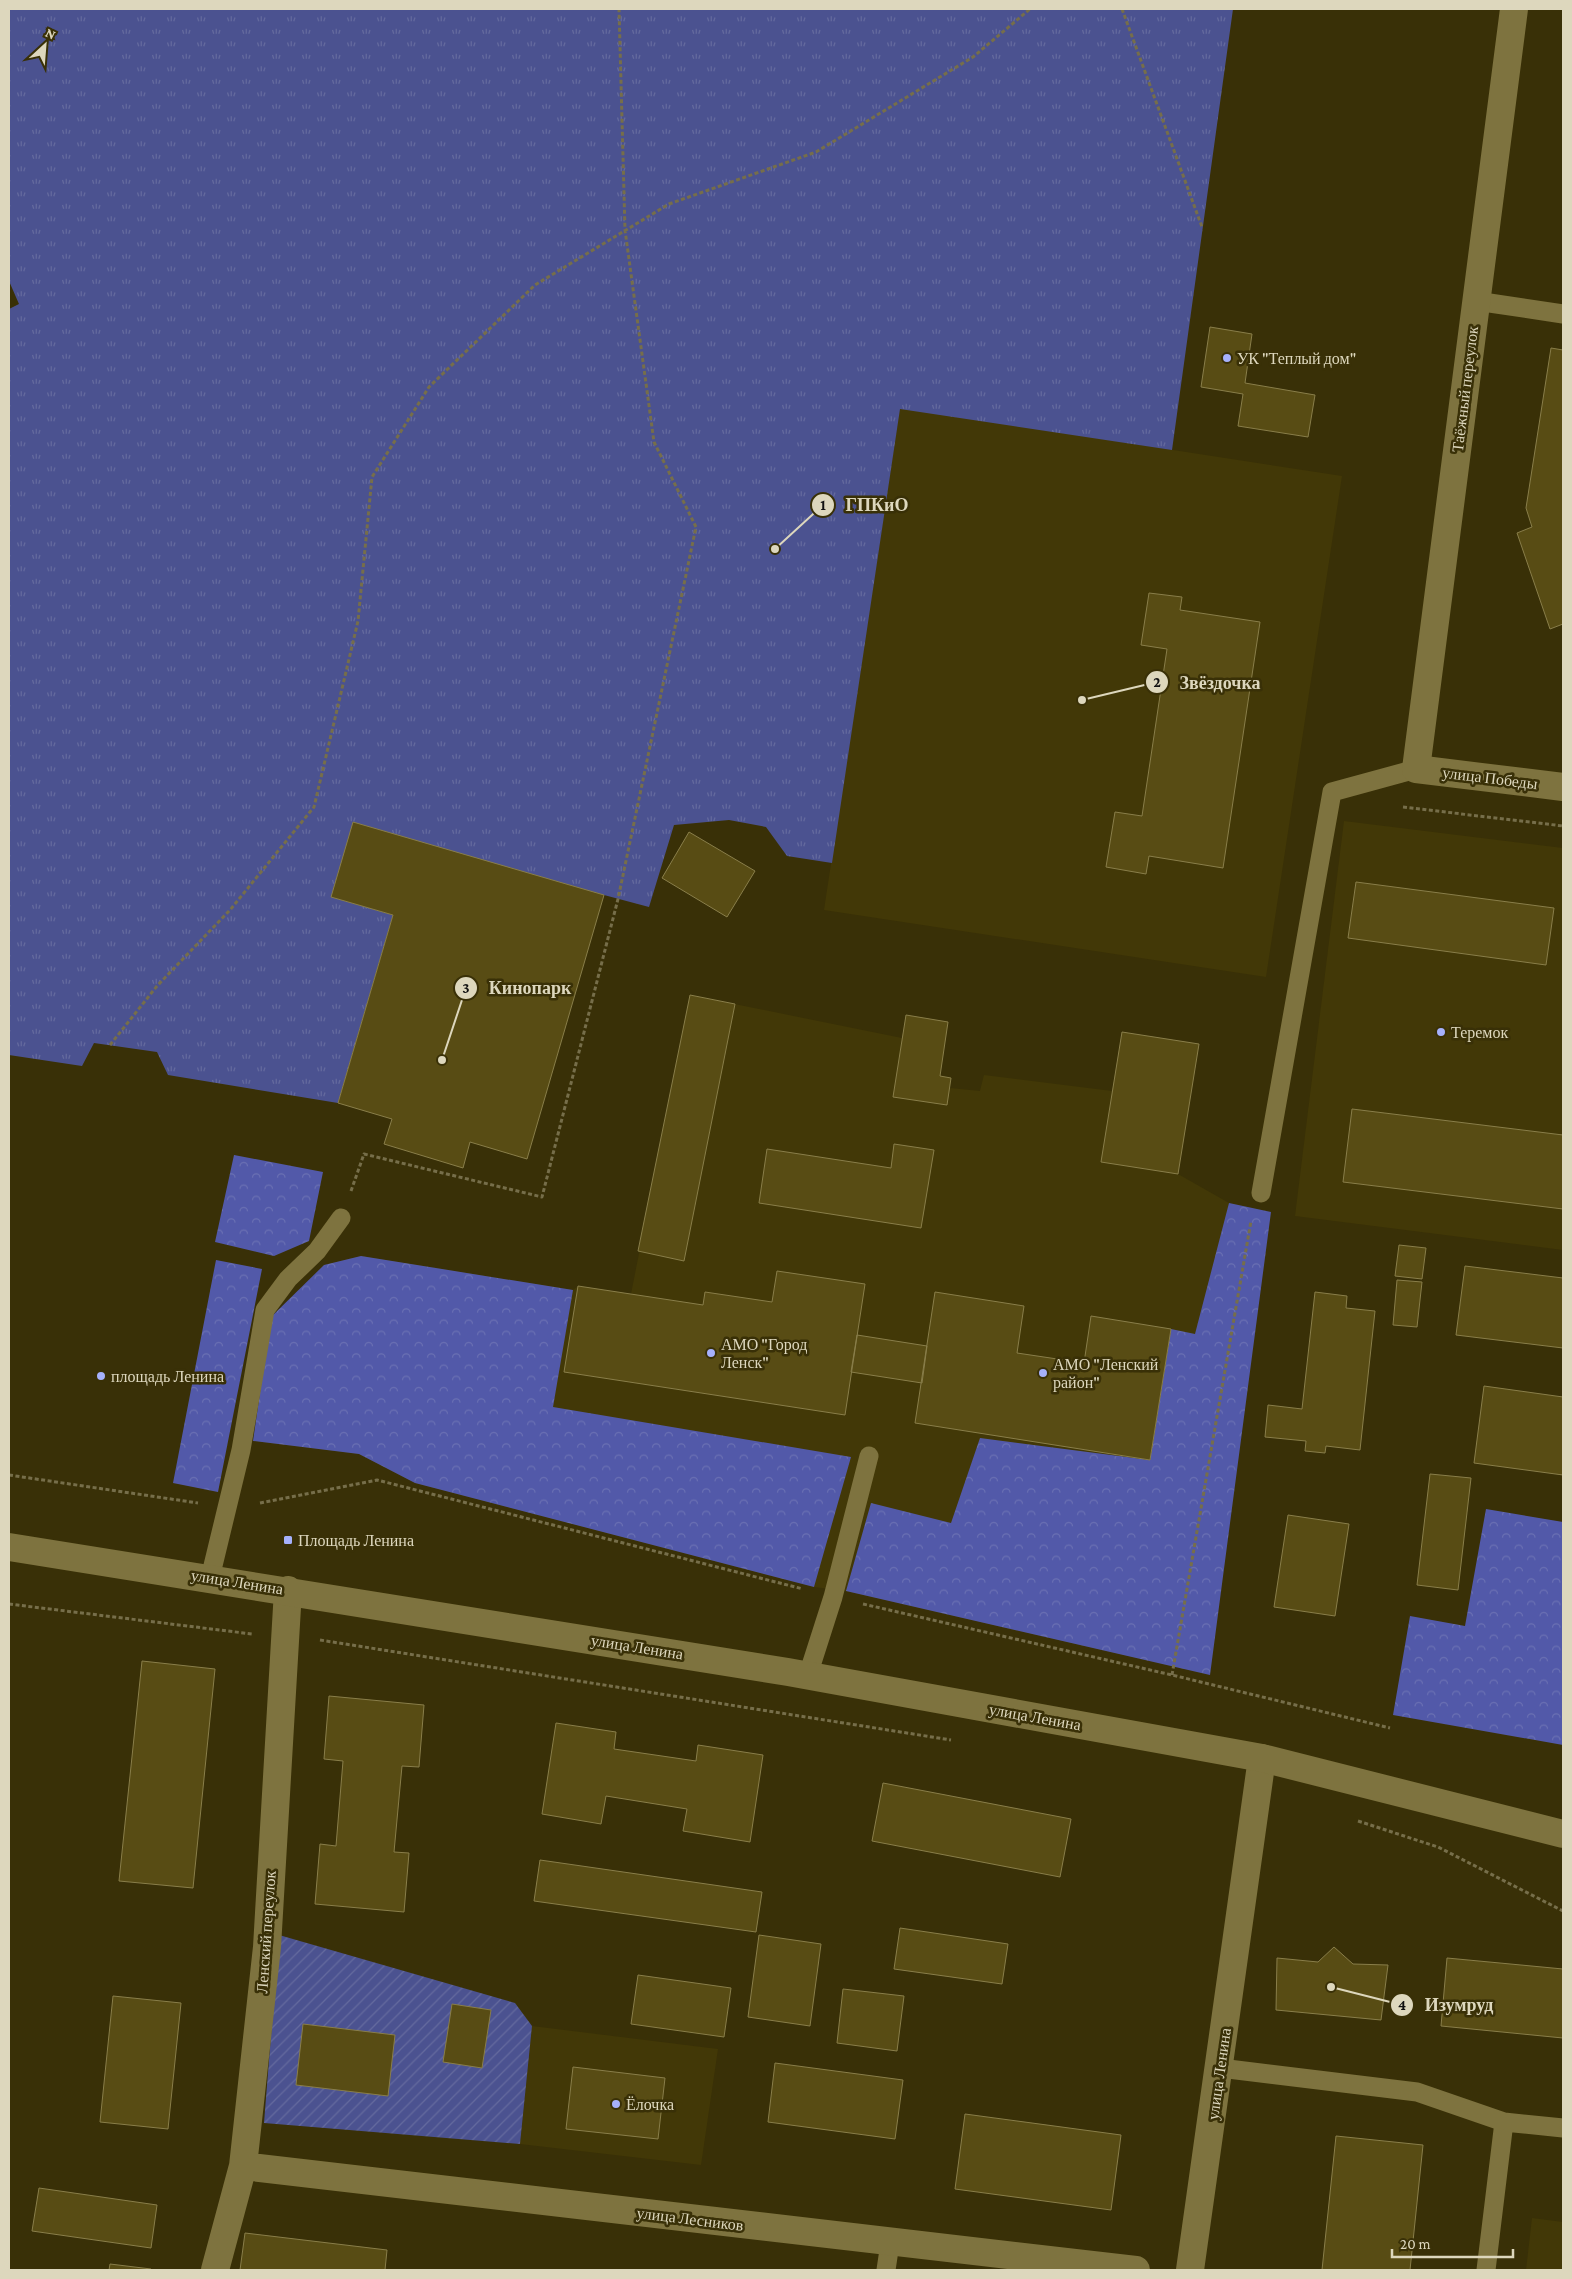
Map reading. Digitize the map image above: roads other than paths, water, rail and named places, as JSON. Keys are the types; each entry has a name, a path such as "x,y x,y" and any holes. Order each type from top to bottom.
{"street":[{"name":"Таёжный переулок","path":"1416,769 1514,9"},
{"name":"улица Победы","path":"1416,769 1563,788"},
{"name":"улица Ленина","path":"9,1547 288,1590 808,1675 1262,1758 1563,1834"},
{"name":"Ленский переулок","path":"215,2270 243,2166 267,1948 288,1590"},
{"name":"улица Ленина","path":"1190,2270 1220,2068 1262,1758"},
{"name":"улица Лесников","path":"243,2166 890,2243 1136,2270"}],"lane":[{"path":"1476,301 1563,314"},
{"path":"1261,1192 1332,792 1416,769"},
{"path":"210,1578 241,1450 265,1310 288,1280 317,1251 341,1218"},
{"path":"808,1675 833,1597 869,1456"},
{"path":"1220,2068 1417,2092 1504,2122 1563,2128"},
{"path":"1486,2270 1504,2122"},
{"path":"886,2270 890,2243"}],"place":[{"name":"УК \"Теплый дом\"","path":"1227,358"},
{"name":"ГПКиО","path":"775,549"},
{"name":"Звёздочка","path":"1082,700"},
{"name":"Теремок","path":"1441,1032"},
{"name":"Кинопарк","path":"442,1060"},
{"name":"АМО \"Город Ленск\"","path":"711,1353"},
{"name":"АМО \"Ленский район\"","path":"1043,1373"},
{"name":"площадь Ленина","path":"101,1376"},
{"name":"Площадь Ленина","path":"288,1540"},
{"name":"Изумруд","path":"1331,1987"},
{"name":"Ёлочка","path":"616,2104"}]}
